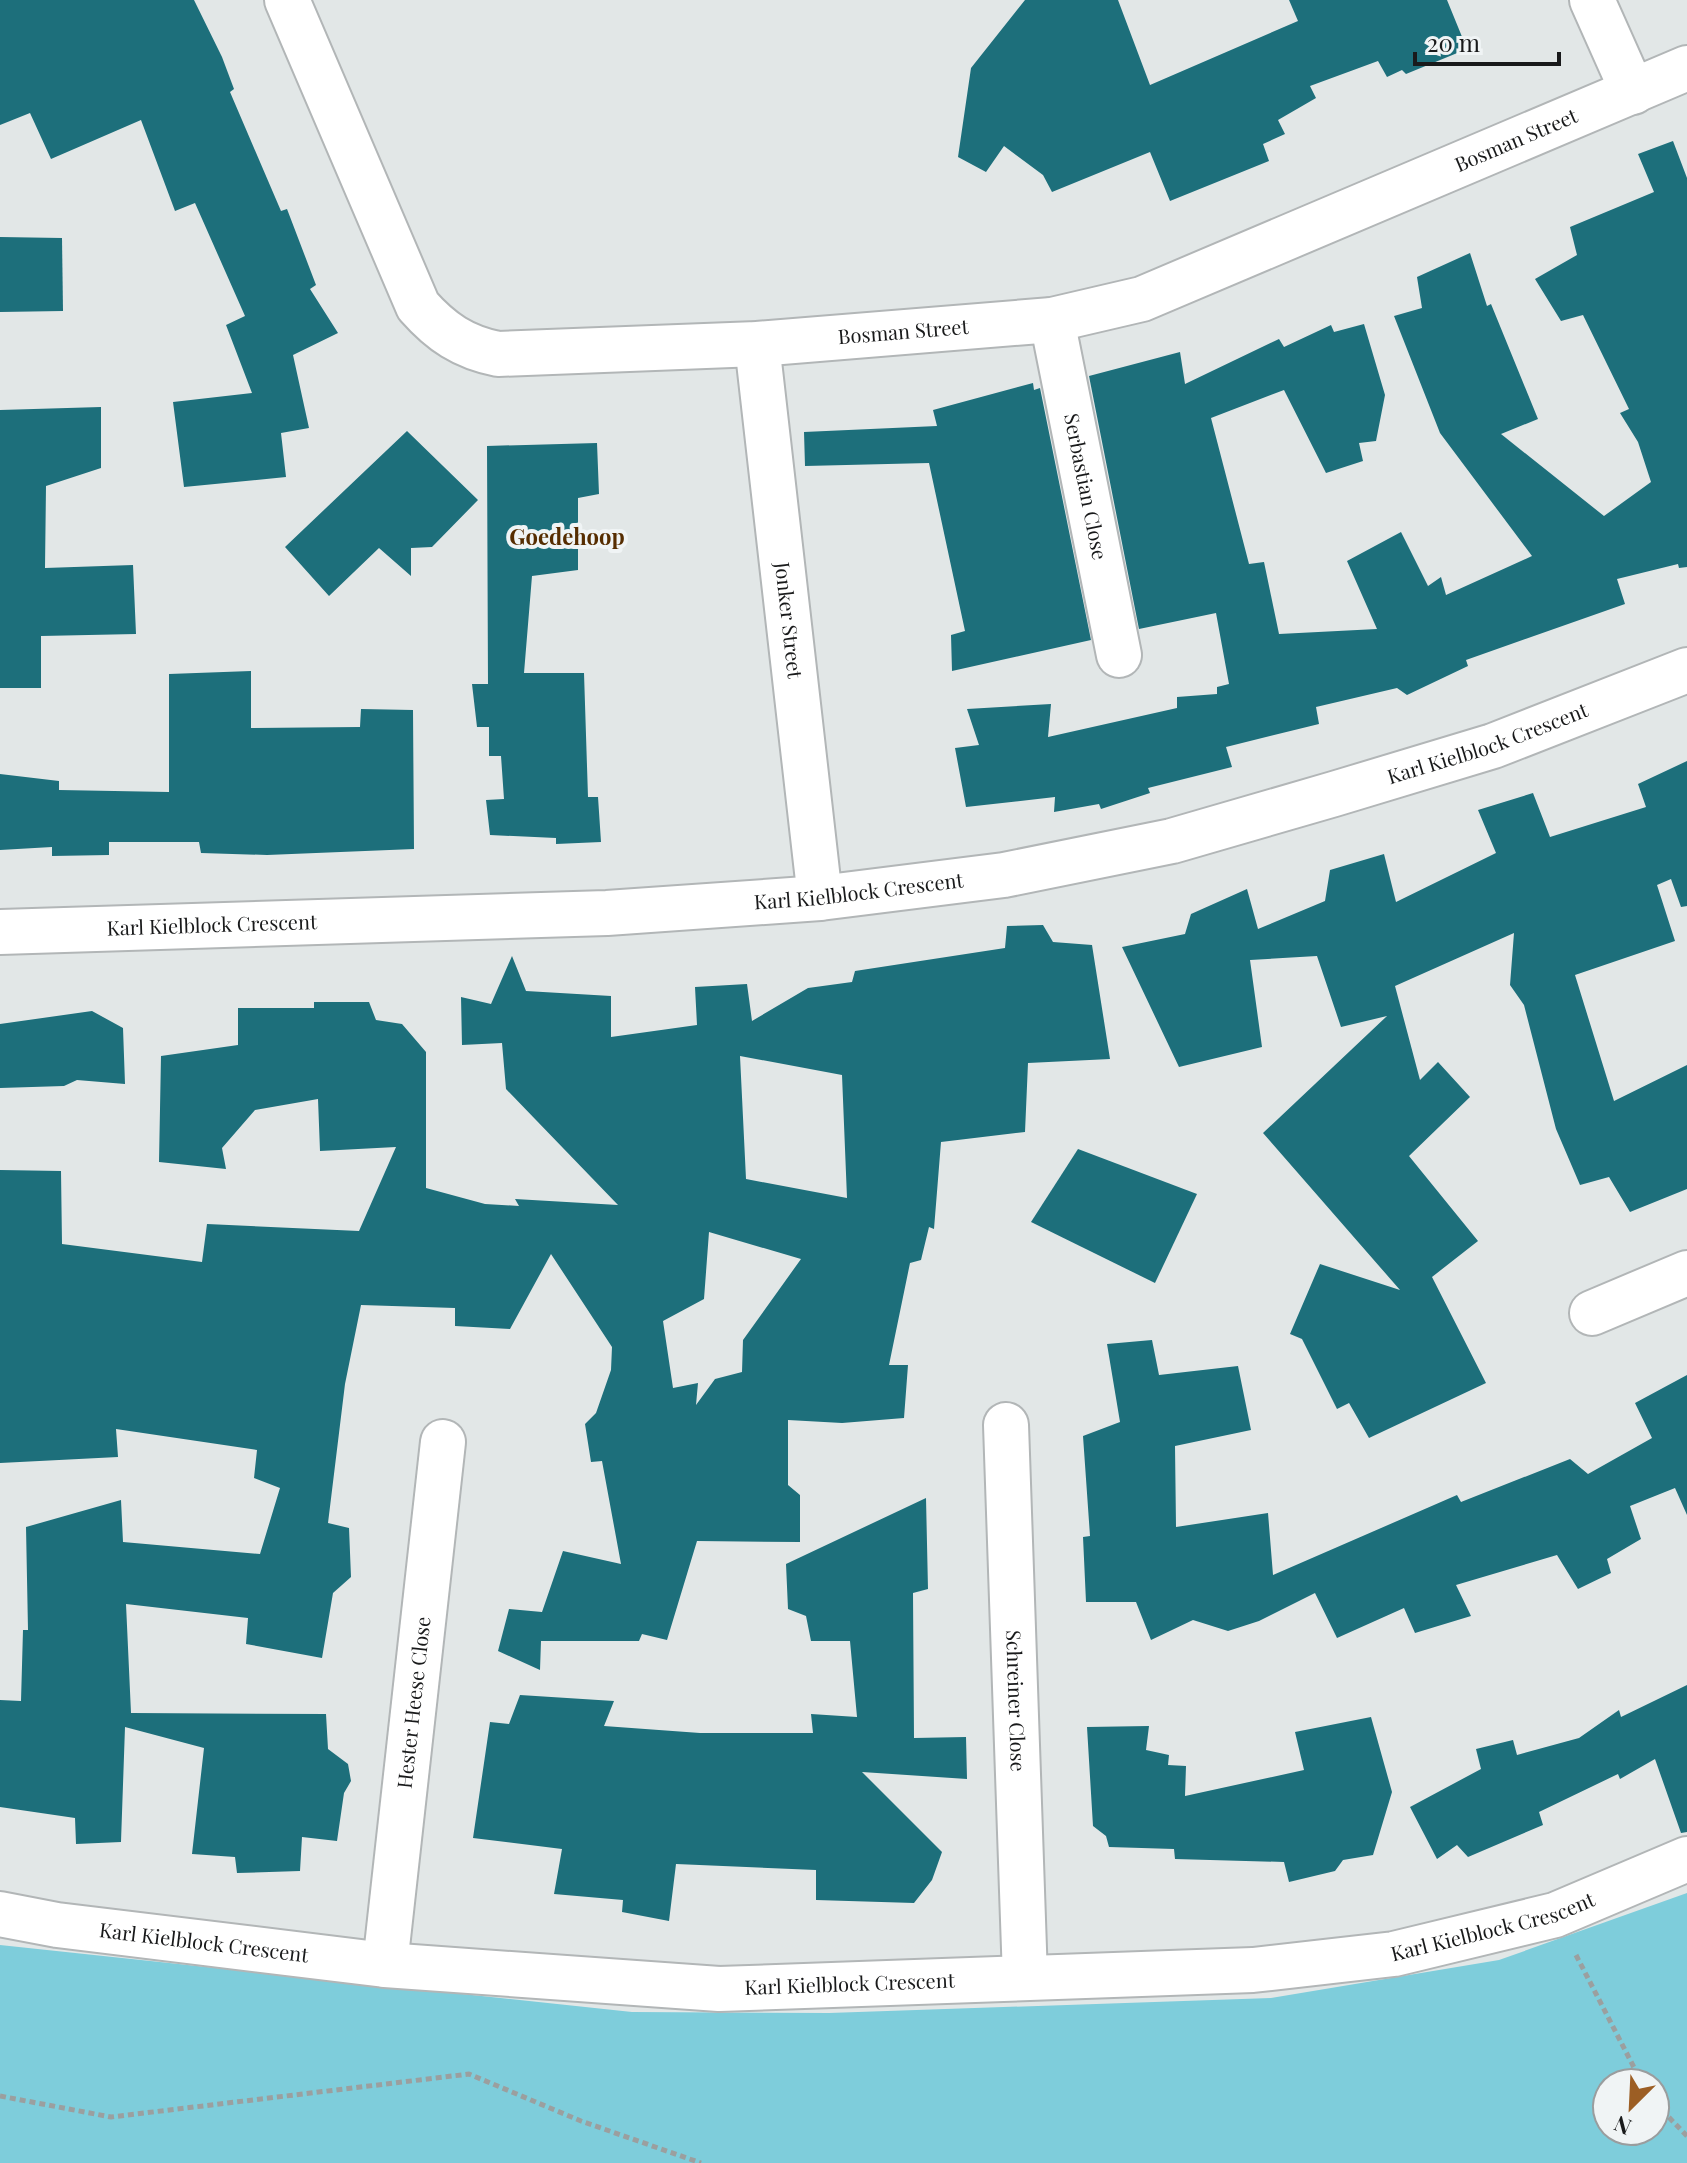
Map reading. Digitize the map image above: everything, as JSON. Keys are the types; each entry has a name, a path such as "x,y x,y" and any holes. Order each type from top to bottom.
{"street":[{"name":"Bosman Street","path":"287,0 418,306 436,327 459,342 498,354 757,344 1052,320 1142,299 1687,68"},
{"path":"1592,0 1633,92"},
{"name":"Serbastian Close","path":"1052,320 1119,655"},
{"name":"Jonker Street","path":"757,344 820,898"},
{"name":"Karl Kielblock Crescent","path":"0,932 607,913 820,898 1004,875 1172,841 1493,746 1687,670"},
{"path":"1592,1313 1687,1273"},
{"name":"Schreiner Close","path":"1006,1425 1025,1978"},
{"name":"Hester Heese Close","path":"385,1965 443,1442"},
{"name":"Karl Kielblock Crescent","path":"0,1914 57,1925 385,1965 719,1989 1253,1970 1394,1954 1555,1915 1687,1859"}],"path":[{"path":"1555,1915 1634,2067"},
{"path":"0,2096 111,2117 469,2074 581,2121 701,2163"},
{"path":"1671,2120 1687,2136"}],"shaded area":[{"path":"1687,1893 1687,2163 0,2163 0,1945 632,2012 829,2013 1271,1998 1499,1960"}],"building":[{"path":"0,0 194,0 222,57 234,89 230,92 281,211 287,209 316,285 310,289 338,333 293,355 309,428 281,433 286,477 184,487 173,402 252,393 226,325 245,316 195,203 175,211 141,120 51,159 30,113 0,125"},
{"path":"1025,0 1118,0 1150,85 1298,21 1289,0 1447,0 1467,49 1406,74 1402,70 1387,77 1378,61 1310,86 1316,98 1278,120 1285,134 1263,144 1269,161 1170,201 1150,152 1052,192 1043,175 1004,146 986,172 958,157 971,68"},
{"path":"1673,141 1687,178 1687,567 1679,568 1678,564 1617,579 1625,604 1466,660 1468,666 1407,695 1397,688 1316,707 1319,724 1226,747 1232,767 1148,788 1150,793 1101,809 1099,804 1054,812 1055,797 966,807 955,748 979,745 967,709 1051,704 1048,737 1177,708 1177,697 1217,694 1217,687 1229,684 1216,613 1139,629 1089,376 1180,352 1185,384 1279,339 1284,347 1331,325 1334,332 1364,324 1385,395 1376,441 1359,443 1363,461 1326,473 1284,390 1211,418 1249,564 1264,562 1279,634 1377,629 1347,561 1401,532 1428,586 1441,577 1446,595 1532,556 1440,433 1394,316 1422,308 1417,277 1470,253 1487,306 1491,304 1538,419 1501,434 1604,516 1651,482 1638,442 1620,413 1629,409 1583,315 1561,321 1535,279 1577,255 1570,227 1654,192 1638,154"},
{"path":"0,237 62,238 63,311 0,312"},
{"path":"1033,383 1034,390 1040,388 1091,640 952,671 951,635 965,631 929,463 805,466 804,432 937,426 933,410"},
{"path":"101,407 101,468 46,486 45,568 133,565 136,634 41,636 41,688 0,688 0,410"},
{"path":"407,431 478,500 432,547 411,548 411,576 379,548 329,596 285,547"},
{"path":"597,443 599,494 578,498 578,570 532,576 524,673 584,673 588,797 598,797 601,842 556,844 556,838 490,835 486,800 504,799 501,756 489,756 489,727 477,727 472,684 488,684 487,446"},
{"path":"251,671 251,728 360,727 361,709 413,710 414,849 267,855 201,853 199,842 109,842 109,855 52,856 52,847 0,850 0,774 59,781 59,790 169,792 169,674"},
{"path":"1687,761 1687,906 1681,907 1671,879 1657,885 1675,941 1575,975 1614,1101 1687,1065 1687,1189 1630,1212 1609,1177 1580,1185 1556,1129 1524,1005 1510,985 1514,933 1395,986 1420,1080 1438,1062 1470,1097 1409,1156 1478,1241 1432,1277 1486,1383 1369,1438 1349,1403 1337,1409 1302,1339 1290,1334 1320,1264 1400,1290 1263,1133 1387,1016 1341,1027 1317,956 1250,960 1262,1047 1179,1067 1122,947 1185,934 1191,914 1247,889 1258,929 1325,901 1330,870 1384,854 1396,902 1496,853 1478,810 1533,793 1550,837 1646,807 1638,784"},
{"path":"1043,925 1053,942 1092,945 1110,1059 1028,1063 1025,1132 941,1142 934,1229 929,1227 921,1260 910,1263 889,1365 908,1365 904,1418 842,1423 788,1420 788,1485 800,1495 800,1542 697,1541 667,1640 642,1634 639,1641 541,1641 540,1670 498,1651 509,1609 542,1612 563,1551 621,1564 602,1461 591,1462 585,1424 596,1413 611,1370 612,1347 551,1254 510,1329 455,1326 455,1308 361,1305 345,1384 328,1523 349,1528 351,1577 333,1593 322,1658 246,1644 248,1618 126,1604 131,1713 326,1714 328,1749 348,1764 351,1781 344,1793 337,1841 302,1837 300,1871 237,1873 235,1857 192,1854 204,1748 125,1727 121,1842 76,1844 75,1818 0,1807 0,1700 21,1701 23,1630 28,1630 26,1527 121,1500 123,1542 260,1554 280,1488 254,1478 257,1450 116,1429 118,1457 0,1463 0,1170 61,1171 62,1244 202,1262 207,1224 359,1231 396,1147 320,1151 318,1099 255,1110 222,1148 226,1169 159,1162 161,1056 238,1045 238,1008 314,1008 314,1002 369,1002 376,1020 402,1024 426,1052 426,1188 485,1204 519,1206 515,1199 618,1205 506,1089 502,1043 462,1045 461,997 491,1004 512,956 526,991 611,996 611,1037 697,1025 695,987 747,984 752,1021 808,988 852,982 855,971 1005,948 1007,926","holes":["740,1056 842,1075 847,1198 746,1179","709,1232 801,1259 743,1340 742,1372 715,1379 696,1405 698,1383 673,1388 663,1321 704,1299"]},
{"path":"92,1011 123,1028 125,1084 77,1080 64,1086 0,1088 0,1024"},
{"path":"1078,1149 1197,1194 1155,1283 1031,1222"},
{"path":"1152,1340 1159,1375 1238,1366 1251,1430 1175,1446 1176,1527 1268,1513 1273,1575 1457,1495 1461,1502 1570,1459 1588,1474 1652,1438 1635,1403 1687,1375 1687,1515 1675,1488 1630,1506 1641,1539 1607,1559 1611,1573 1578,1589 1557,1555 1456,1585 1471,1616 1415,1633 1404,1608 1337,1638 1315,1593 1259,1621 1228,1631 1193,1620 1151,1640 1136,1602 1086,1602 1083,1537 1090,1536 1083,1436 1120,1422 1107,1344"},
{"path":"926,1498 928,1589 913,1593 914,1738 966,1737 967,1779 862,1772 942,1852 932,1880 914,1903 816,1900 816,1870 676,1864 669,1921 622,1912 623,1900 554,1894 562,1849 473,1838 490,1722 509,1724 520,1695 614,1701 604,1726 700,1733 813,1733 811,1714 857,1717 850,1641 811,1641 806,1616 788,1609 786,1564"},
{"path":"1687,1685 1687,1832 1681,1833 1655,1759 1620,1779 1618,1774 1539,1812 1543,1825 1468,1857 1457,1845 1437,1859 1410,1807 1481,1769 1476,1749 1513,1740 1517,1755 1579,1738 1619,1710 1621,1717"},
{"path":"1371,1717 1392,1792 1373,1855 1343,1860 1335,1871 1289,1882 1284,1862 1175,1859 1174,1849 1109,1847 1106,1836 1093,1826 1087,1727 1149,1726 1146,1750 1169,1755 1168,1765 1186,1766 1185,1796 1304,1770 1295,1732"}],"district":[{"name":"Goedehoop","path":"567,537"}]}
